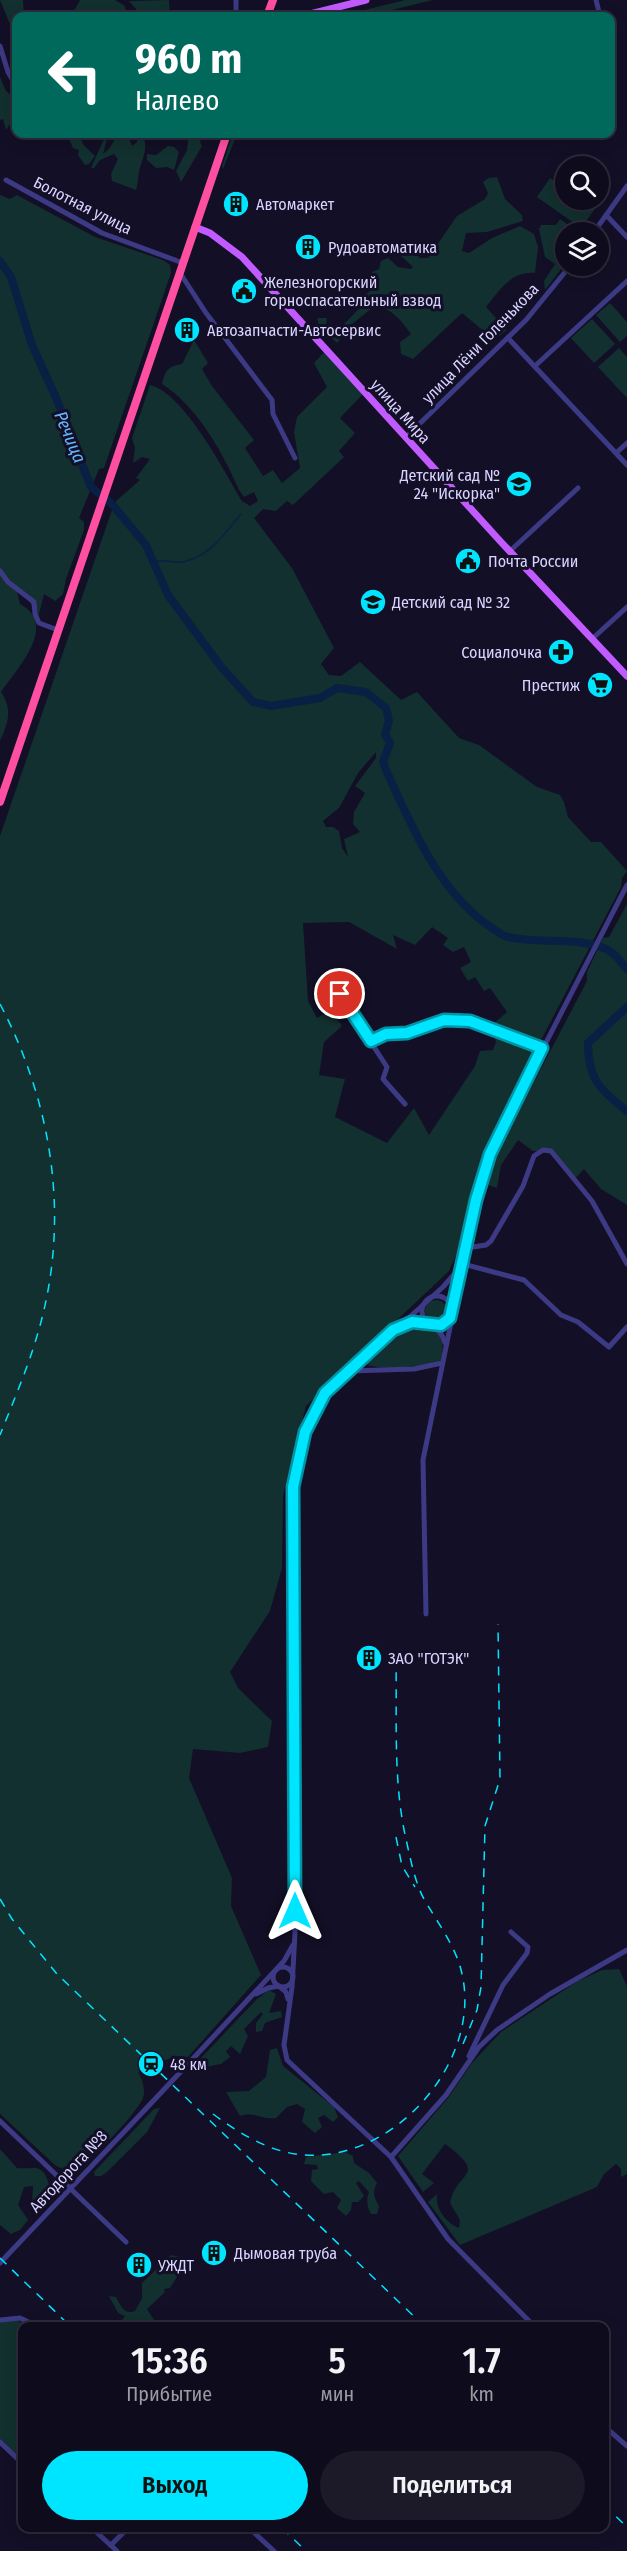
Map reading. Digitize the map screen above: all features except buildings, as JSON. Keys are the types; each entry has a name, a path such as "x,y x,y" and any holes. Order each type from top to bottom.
{"highway":[{"path":"0,802 226,138"}],"main road":[{"path":"318,12 366,0"},
{"name":"улица Мира","path":"195,227 210,233 243,257 627,676"}],"street":[{"path":"0,46 12,79"},
{"name":"Болотная улица","path":"6,180 102,233 183,263"},
{"path":"601,222 627,186"},
{"path":"606,215 627,237"},
{"path":"180,273 206,313 272,400 273,414 295,458"},
{"name":"улица Лёни Голенькова","path":"406,437 508,338 562,276"},
{"path":"535,366 627,281"},
{"path":"508,338 627,465"},
{"path":"616,453 627,443"},
{"path":"510,551 578,488"},
{"path":"0,571 8,582 34,602 35,614 39,622 58,630"},
{"path":"592,639 627,607"},
{"path":"426,1614 423,1460 476,1200 490,1154 627,885"},
{"path":"329,978 387,1067 383,1079 405,1104"},
{"path":"371,1041 386,1034 407,1033 444,1020 470,1021 542,1048"},
{"path":"473,1247 486,1245 491,1241 523,1186 534,1156 543,1150 551,1151 592,1201 627,1264"},
{"path":"463,1264 429,1299 325,1393 305,1432 293,1487 295,1933 293,1978 284,2045 287,2060 391,2157 448,2239 530,2322"},
{"path":"463,1264 524,1280 561,1315 578,1322 609,1347 627,1327"},
{"path":"446,1345 441,1332 431,1325 423,1312 429,1299 435,1297 444,1298 451,1306 452,1315"},
{"path":"393,1330 412,1322 443,1324 452,1315"},
{"path":"349,1371 414,1369 442,1364"},
{"path":"464,2069 503,1985 527,1953 528,1947 511,1932"},
{"path":"251,1998 290,1954 295,1933"},
{"path":"391,2157 446,2095 479,2047 497,2030 550,1994 627,1950"},
{"path":"276,1970 288,1969 293,1978"},
{"path":"276,1970 274,1978 288,1995 288,2013"},
{"path":"251,1998 266,1988 289,1985 293,1978"},
{"name":"Автодорога №8","path":"0,2263 69,2187 251,1998"},
{"path":"0,2121 126,2242"},
{"path":"0,2320 20,2318 28,2322"},
{"path":"609,2430 627,2446"},
{"path":"0,2442 18,2459"},
{"path":"96,2532 117,2551"},
{"path":"111,2545 124,2532"},
{"path":"253,2532 274,2551"}],"green space":[{"path":"0,0 23,0 24,12 12,12 12,29"},
{"path":"80,0 115,0 125,6 126,12 74,12"},
{"path":"169,0 170,12 139,12 129,1"},
{"path":"405,0 433,0 384,12 356,12"},
{"path":"0,77 6,91 12,96 12,121 6,130 3,119 0,120"},
{"path":"68,138 81,138 83,144 95,156 89,164 85,165 78,155 79,150 73,148"},
{"path":"105,138 107,138 103,154 116,138 129,138 132,146 137,142 137,138 144,138 145,152 136,190 112,181 111,174 118,159 114,154 100,160 94,168 91,168"},
{"path":"188,138 202,138 200,142 202,146 181,182 176,171 187,150"},
{"path":"232,138 235,138 223,169"},
{"path":"168,146 174,147 179,152 174,170 167,167 156,168 147,160 147,154 156,155"},
{"path":"497,177 505,199 522,215 523,221 487,232 466,233 462,251 469,253 492,238 520,226 534,234 538,247 535,273 513,278 501,288 486,307 507,330 498,337 492,338 462,313 413,359 401,354 400,342 411,334 396,316 382,307 376,305 352,324 337,343 319,325 317,318 327,318 326,324 331,327 342,326 360,308 362,297 369,292 372,272 379,269 381,261 388,258 398,267 411,269 413,267 400,255 398,248 402,244 420,258 428,258 457,216 485,199 488,193 483,182"},
{"path":"550,178 555,181 555,210 537,197"},
{"path":"0,195 10,199 17,195 95,237 163,260 170,265 171,273 104,468 99,469 79,518 84,522 84,530 66,579 63,594 55,601 44,594 38,618 28,599 17,591 20,604 31,613 36,624 35,636 24,660 1,692 7,705 8,716 0,741"},
{"path":"555,210 594,210 585,222 572,222"},
{"path":"541,225 555,225 555,264 545,257 539,229"},
{"path":"555,264 556,276 545,290 544,281"},
{"path":"610,303 627,322 627,336 620,342 596,315"},
{"path":"592,319 615,344 594,363 571,338"},
{"path":"194,340 208,363 202,369 212,386 254,440 245,448 263,476 273,470 282,483 300,468 294,432 297,417 327,387 314,363 325,351 363,394 340,418 355,433 339,451 344,457 293,505 287,501 276,511 263,509 254,518 292,568 334,648 321,664 329,675 341,676 360,662 401,700 417,692 459,738 479,745 537,787 560,795 568,817 591,842 601,842 627,871 622,878 621,887 540,1042 493,1030 491,1026 507,1012 490,988 484,991 475,977 468,981 460,968 471,962 464,947 453,952 443,945 448,938 432,927 415,945 393,935 397,949 349,922 303,923 308,1001 317,1018 331,1010 342,1026 324,1042 319,1075 345,1079 335,1117 387,1143 414,1108 429,1135 475,1066 480,1051 493,1050 496,1042 494,1034 533,1050 483,1152 457,1253 449,1271 306,1406 283,1495 282,1568 270,1611 230,1672 238,1688 272,1721 268,1747 240,1753 193,1749 189,1778 232,1878 231,1906 261,1975 188,2057 176,2056 166,2060 156,2057 138,2072 144,2091 139,2105 102,2148 83,2164 68,2170 55,2165 0,2114 0,836 112,510 124,516 115,502 140,480 136,478 150,459 142,457 133,463 135,448 132,438 150,385 163,391 189,417 214,453 242,501 250,506 258,501 254,492 244,497 217,446 198,417 175,393 162,384 168,370 182,364","holes":["376,752 376,758 355,786 365,793 354,812 353,824 360,832 344,839 348,857 342,848 339,831 333,827 326,827 323,821 339,808 358,773"]},
{"path":"619,348 627,357 627,398 598,367"},
{"path":"627,904 627,1205 601,1189 584,1169 574,1180 551,1151 533,1151 518,1140 501,1165 497,1188 488,1185 500,1147 587,981 587,972 603,938 609,937"},
{"path":"436,1300 444,1303 447,1311 444,1319 436,1322 428,1319 425,1311 428,1303"},
{"path":"413,1324 434,1330 438,1334 442,1345 441,1360 425,1365 403,1367 366,1364 365,1360 402,1327"},
{"path":"619,1969 627,1986 627,2174 621,2177 621,2169 616,2164 604,2174 597,2187 460,2245 428,2202 437,2194 442,2215 459,2228 460,2220 450,2203 453,2192 467,2174 466,2162 445,2144 422,2174 434,2183 423,2192 398,2156 448,2098 472,2063 501,2032 578,1981 602,1970"},
{"path":"269,1990 276,1994 269,2013 281,2011 282,2017 265,2023 262,2031 256,2032 256,2023 263,2014 261,2012 244,2029 248,2036 240,2054 231,2046 226,2051 230,2057 221,2064 205,2067 199,2060 257,1999"},
{"path":"277,2048 283,2066 334,2107 338,2117 333,2122 324,2115 318,2118 322,2127 315,2133 302,2122 305,2109 297,2104 287,2107 276,2118 250,2114 240,2116 226,2092 249,2091 266,2077 270,2050"},
{"path":"160,2108 147,2132 107,2172 101,2176 95,2176 94,2172 154,2109"},
{"path":"0,2149 17,2168 37,2168 44,2172 49,2185 38,2205 32,2202 33,2186 24,2187 18,2205 28,2220 20,2230 11,2234 0,2225"},
{"path":"345,2152 353,2156 354,2163 369,2173 377,2183 374,2192 379,2206 377,2214 371,2214 367,2203 369,2192 359,2181 356,2183 364,2196 358,2202 352,2202 351,2210 346,2216 337,2208 341,2200 333,2192 324,2194 311,2181 312,2170 318,2169 317,2165 304,2164 306,2157"},
{"path":"171,2255 184,2258 188,2269 180,2272 170,2288 164,2289 165,2292 147,2309 155,2322 121,2322 125,2316 118,2313 109,2296 116,2297 128,2312 135,2311 142,2298 142,2283"},
{"path":"15,2320 20,2322 18,2322 18,2456 0,2439 0,2322"}],"waterway":[{"name":"Речица","path":"0,261 11,277 32,345 57,400 91,487 111,503 146,545 168,595 222,668 253,702 271,706 320,698 337,688 366,692 386,708 389,721 385,734 390,743 383,762 406,814 442,878 473,914 504,936 596,945 611,951 627,969"},
{"path":"155,562 183,562 202,554 216,543 241,514"},
{"path":"627,1007 588,1043 590,1066 597,1083 627,1111"}],"railway":[{"path":"0,1004 33,1084 44,1125 52,1167 54,1209 53,1251 47,1294 37,1336 0,1435"},
{"path":"463,2044 477,2010 481,1987 485,1826 500,1779 498,1624"},
{"path":"213,2114 249,2137 285,2152 323,2155 343,2151 365,2144 389,2131 410,2114 430,2093 457,2045 464,2018 465,1990 459,1963 418,1885 402,1817 397,1751 396,1662"},
{"path":"396,1837 402,1866 415,1887"},
{"path":"0,1899 12,1919 57,1974 420,2322"},
{"path":"0,2258 66,2322"},
{"path":"609,2510 627,2527"},
{"path":"286,2532 306,2551"}],"place":[{"name":"Автомаркет","path":"236,204"},
{"name":"Рудоавтоматика","path":"308,247"},
{"name":"Железногорский горноспасательный взвод","path":"244,291"},
{"name":"Автозапчасти-Автосервис","path":"187,330"},
{"name":"Детский сад № 24 \"Искорка\"","path":"519,484"},
{"name":"Почта России","path":"468,561"},
{"name":"Детский сад № 32","path":"373,602"},
{"name":"Социалочка","path":"561,652"},
{"name":"Престиж","path":"600,685"},
{"name":"ЗАО \"ГОТЭК\"","path":"369,1658"},
{"name":"48 км","path":"151,2064"},
{"name":"Дымовая труба","path":"214,2253"},
{"name":"УЖДТ","path":"139,2265"}],"route":[{"path":"295,1911 293,1487 305,1432 325,1393 393,1330 412,1322 441,1325 450,1318 476,1200 490,1154 542,1048 470,1021 444,1020 407,1033 386,1034 371,1041 340,994"}]}
